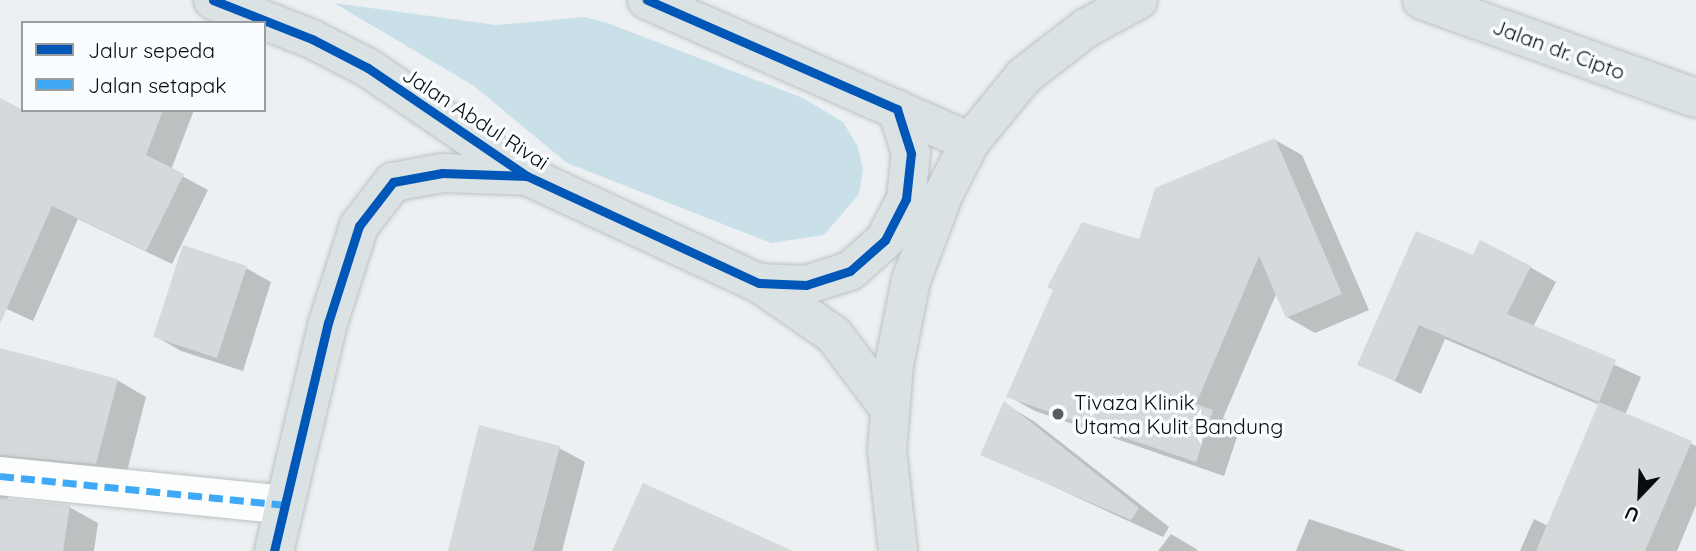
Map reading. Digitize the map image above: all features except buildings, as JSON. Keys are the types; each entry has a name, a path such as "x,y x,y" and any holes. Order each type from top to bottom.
{"main road":[{"name":"Jalan Abdul Rivai","path":"214,0 312,39 368,68 527,176 759,283 834,335 889,408"},
{"path":"647,0 970,142"},
{"path":"898,551 889,475 889,408 900,323 911,280 944,193 970,142 1024,76 1086,29 1138,0"},
{"name":"Jalan dr. Cipto","path":"1422,0 1696,98"},
{"path":"759,283 806,285 850,271 885,240 906,199 911,153 897,109"},
{"path":"274,551 328,323 359,226 393,182 442,173 527,176"}],"street":[{"path":"0,476 284,505"}],"shaded area":[{"path":"334,3 496,25 585,17 610,24 803,98 843,122 858,147 863,170 859,194 824,235 771,243 567,163 474,86"}],"marked path":[{"path":"0,476 284,505"}],"cycle path":[{"path":"213,0 312,39 368,68 527,176 759,283 806,285 850,271 885,240 906,199 911,153 897,109 647,0"},
{"path":"274,551 328,323 359,226 393,182 442,173 527,176"}],"place":[{"name":"Tivaza Klinik Utama Kulit Bandung","path":"1058,414"}]}
